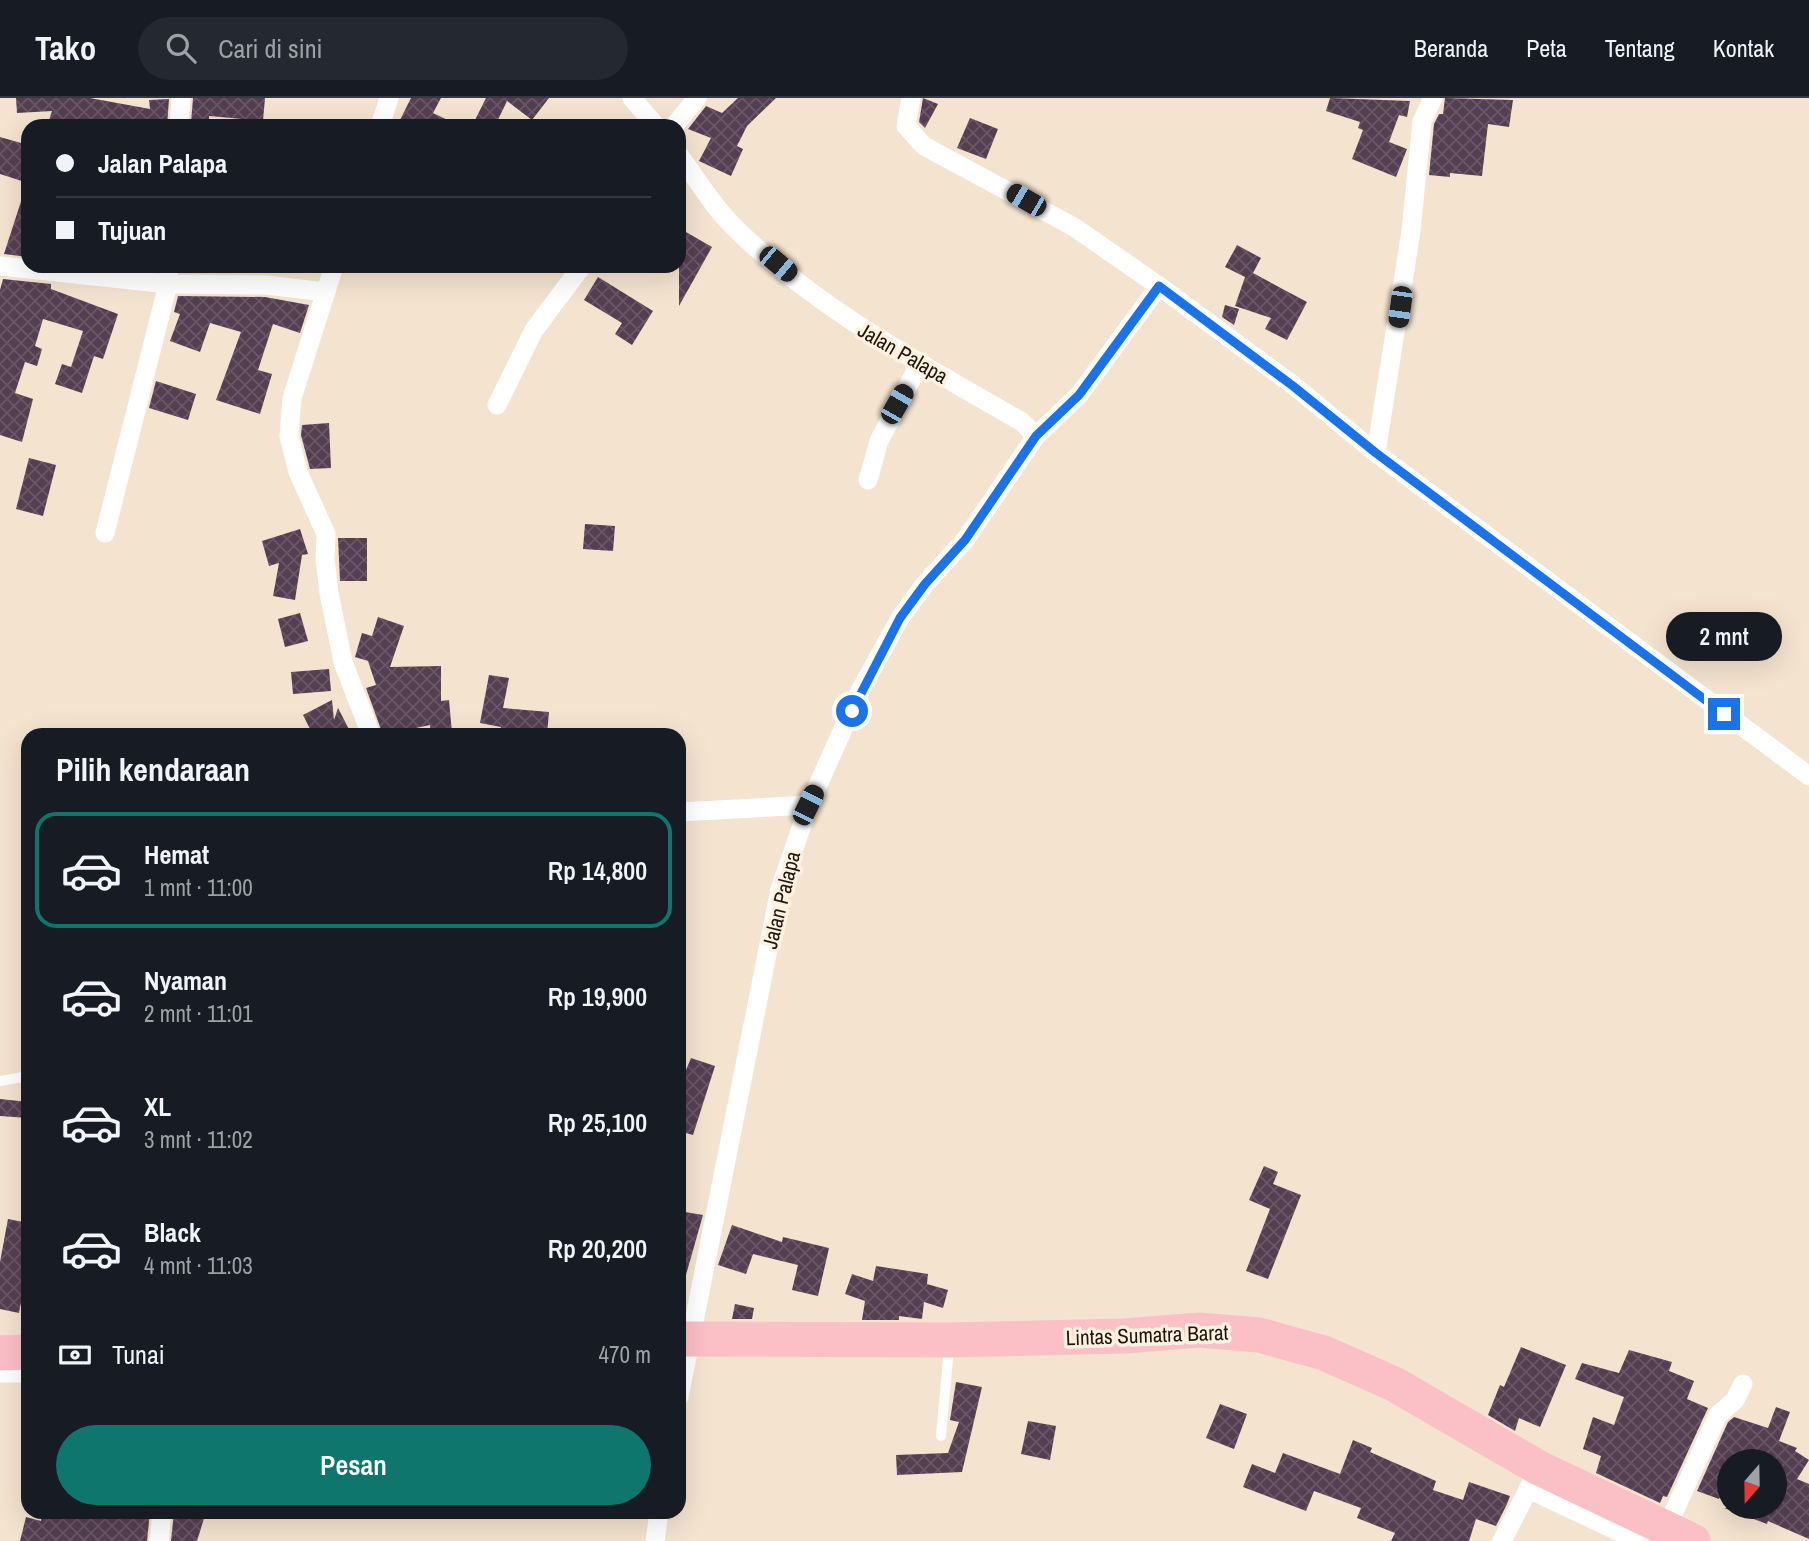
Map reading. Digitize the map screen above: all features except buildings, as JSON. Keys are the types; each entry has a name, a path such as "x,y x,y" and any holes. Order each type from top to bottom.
{"highway":[{"name":"Lintas Sumatra Barat","path":"686,1339 950,1340 1126,1336 1199,1330 1259,1335 1324,1353 1394,1384 1534,1479 1666,1536"},
{"path":"0,1353 21,1352"}],"street":[{"path":"180,119 181,98"},
{"path":"382,119 389,98"},
{"path":"632,98 650,119"},
{"path":"680,119 697,98"},
{"path":"911,98 906,126 924,146 1074,227 1159,286 1293,386 1376,453 1809,776"},
{"path":"1376,453 1410,231 1422,121 1433,98"},
{"name":"Jalan Palapa","path":"686,164 733,226 855,326 1022,422 1036,436 965,540 925,584 900,618 860,690 808,805 780,889 686,1334"},
{"path":"0,266 21,267"},
{"path":"131,273 326,292"},
{"path":"332,273 292,398 289,436 298,472 326,534 325,559 329,593 343,662 368,728"},
{"path":"497,405 534,330 577,273"},
{"path":"104,533 168,275"},
{"path":"1036,436 1079,395 1159,286"},
{"path":"868,480 880,441 920,363"},
{"path":"686,812 808,805"},
{"path":"0,1373 21,1373"},
{"path":"1666,1536 1718,1415 1735,1400 1744,1384"},
{"path":"1502,1541 1534,1479"},
{"path":"159,1541 161,1519"},
{"path":"655,1541 658,1519"}],"lane":[{"path":"0,1081 21,1077"},
{"path":"940,1436 950,1340"}],"route":[{"path":"852,711 860,690 900,618 925,584 965,540 1036,436 1079,395 1159,286 1724,714"}]}
